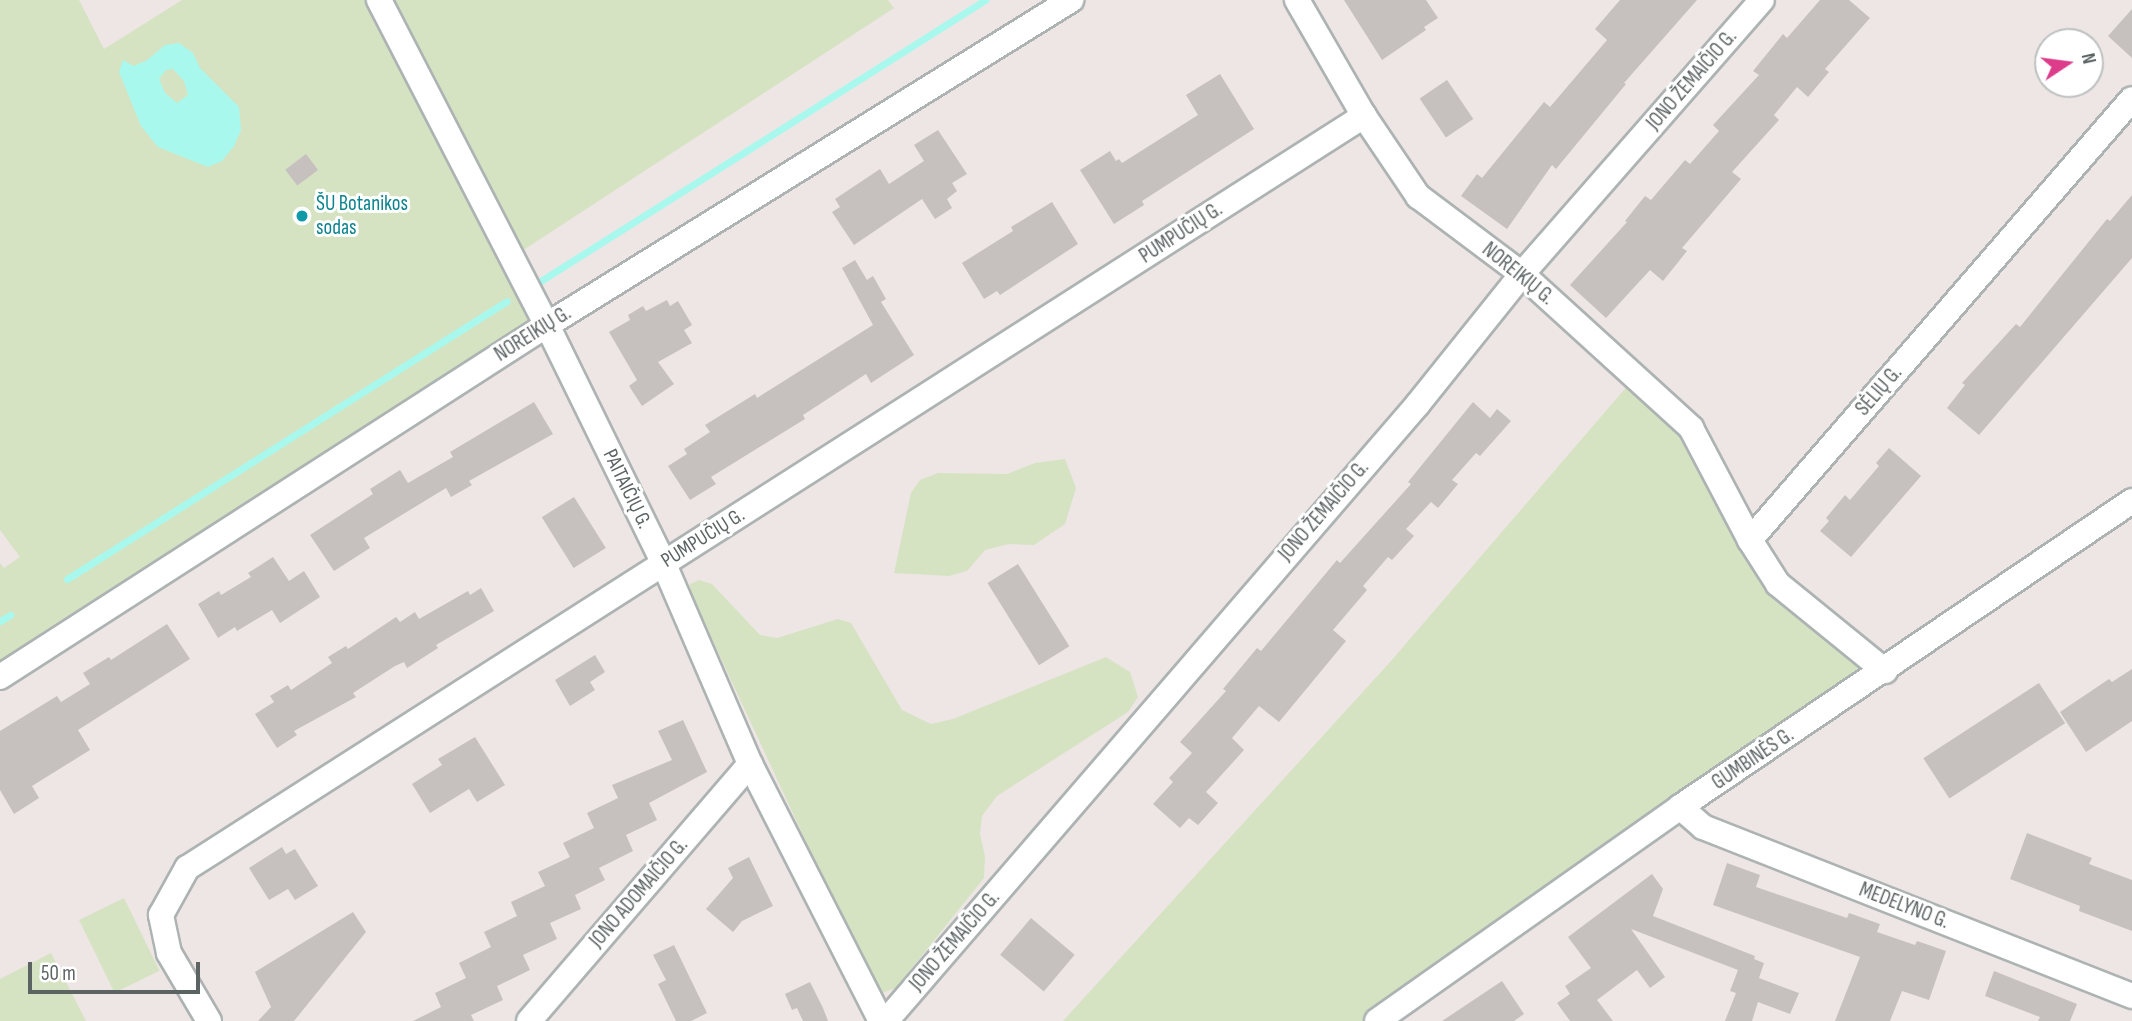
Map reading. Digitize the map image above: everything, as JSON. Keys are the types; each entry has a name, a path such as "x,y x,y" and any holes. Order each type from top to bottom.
{"street":[{"name":"PAITAIČIŲ G.","path":"379,0 547,325 663,562 750,764 883,1021"},
{"name":"NOREIKIŲ G.","path":"0,677 547,325 1071,0"},
{"name":"NOREIKIŲ G.","path":"1297,0 1364,116 1418,196 1522,274 1691,428 1750,540"},
{"name":"JONO ŽEMAIČIO G.","path":"883,1021 1418,404 1522,274 1762,0"},
{"name":"SĖLIŲ G.","path":"1750,540 2132,99"},
{"name":"PUMPUČIŲ G.","path":"209,1021 169,953 161,915 187,868 1364,116"},
{"name":"GUMBINĖS G.","path":"1377,1021 1680,807 1885,671 2132,501"},
{"path":"1750,540 1778,584 1885,671"},
{"name":"JONO ADOMAIČIO G.","path":"529,1021 750,764"},
{"name":"MEDELYNO G.","path":"1680,807 1703,827 2132,996"}],"green space":[{"name":"ŠU Botanikos sodas","path":"0,0 79,0 104,49 182,0 888,0 894,8 505,262 533,320 44,631 0,663 0,563 4,568 20,557 0,530"},
{"path":"1635,377 1691,428 1750,540 1885,671 1377,1021 1063,1021 1391,661"},
{"path":"1065,459 1076,488 1065,524 1034,545 1009,544 985,550 967,571 949,576 894,573 911,493 920,480 938,473 1007,474 1035,463"},
{"path":"699,580 712,584 760,635 777,638 838,619 851,623 902,710 931,724 953,719 1106,657 1130,672 1138,697 1128,712 997,796 982,816 980,834 985,857 984,878 896,988 882,993 875,990 691,594 690,584"},
{"path":"124,898 160,971 115,993 79,920"},
{"path":"51,953 86,1021 0,1021 0,979"}],"water":[{"path":"179,43 193,53 200,68 239,107 241,130 234,146 222,161 208,167 158,147 141,126 119,72 123,60 133,66 146,61 165,45","holes":["173,69 184,81 188,95 177,103 165,93 159,79 166,70"]}],"building":[{"path":"1344,0 1426,0 1438,18 1424,27 1426,30 1382,60"},
{"path":"1620,0 1697,0 1624,83 1626,84 1556,169 1552,165 1507,229 1461,196 1477,174 1482,178 1544,102 1550,107 1607,40 1595,29"},
{"path":"1820,0 1849,0 1870,18 1825,69 1829,72 1808,97 1797,87 1774,115 1779,120 1732,172 1741,179 1682,248 1687,251 1663,281 1650,270 1606,318 1570,285 1627,222 1625,221 1645,196 1651,200 1685,160 1690,164 1719,131 1713,125 1759,75 1753,71 1783,34 1787,38"},
{"path":"2132,9 2132,58 2108,36"},
{"path":"1220,74 1254,129 1142,201 1144,205 1114,224 1080,170 1110,151 1116,161 1119,159 1122,163 1198,115 1186,95"},
{"path":"1447,80 1473,119 1446,137 1420,98"},
{"path":"938,130 967,174 952,183 957,191 947,199 952,208 935,219 922,199 854,245 832,212 840,207 835,199 880,169 889,184 924,161 914,145"},
{"path":"306,154 318,170 297,186 285,170"},
{"path":"2132,195 2132,258 1979,435 1947,408 1965,385 1962,383 2016,324 2020,327 2107,219 2110,221"},
{"path":"1052,202 1078,244 1000,295 997,291 984,299 962,263 1013,231 1011,227"},
{"path":"855,260 867,280 873,276 886,299 881,302 914,355 871,383 866,374 803,415 805,419 711,477 716,484 690,500 668,466 687,454 684,449 710,432 705,425 755,394 757,398 873,325 842,268"},
{"path":"667,300 670,306 678,301 692,325 684,330 692,343 658,362 674,384 642,406 629,386 637,380 609,332 630,320 628,315 643,306 646,311"},
{"path":"534,402 553,434 469,481 472,485 451,497 446,488 364,538 370,548 334,571 310,535 373,494 370,489 400,470 408,483 453,457 450,452"},
{"path":"1473,402 1490,418 1497,409 1511,421 1480,456 1476,453 1452,480 1458,484 1438,508 1431,502 1406,529 1414,536 1392,560 1388,557 1363,586 1367,590 1333,630 1346,641 1279,722 1259,706 1232,738 1244,750 1206,792 1218,803 1198,825 1189,818 1180,828 1153,804 1173,782 1169,778 1192,753 1180,742 1226,691 1223,689 1257,648 1261,651 1337,560 1340,563 1411,484 1408,482"},
{"path":"1889,448 1921,476 1851,557 1820,531 1829,521 1826,518 1845,495 1850,500 1879,466 1876,463"},
{"path":"574,497 606,548 574,568 542,517"},
{"path":"273,557 289,581 304,571 320,597 280,623 272,610 237,631 235,627 218,638 198,604 219,591 221,595 251,577 248,573"},
{"path":"1018,564 1069,646 1039,665 987,583"},
{"path":"481,588 494,611 436,645 438,648 407,668 404,662 395,666 353,693 356,697 294,731 297,735 277,748 255,714 274,702 270,696 288,685 291,690 332,663 328,657 346,646 348,649 396,617 400,622 415,612 419,619 468,591 470,595"},
{"path":"167,624 190,659 78,730 90,750 32,786 39,798 14,814 0,790 0,731 57,696 61,702 90,684 83,673 109,657 111,660"},
{"path":"595,655 605,672 590,682 595,690 570,706 555,680"},
{"path":"2132,669 2132,721 2086,752 2060,712 2109,679 2112,682"},
{"path":"2039,683 2065,723 1949,798 1923,758"},
{"path":"683,720 707,772 649,803 657,820 626,835 633,851 599,868 605,880 575,895 581,909 550,923 557,939 523,955 530,970 497,986 503,1000 471,1015 474,1021 413,1021 441,1007 435,993 466,978 459,963 491,947 484,932 517,916 511,902 545,886 538,872 570,857 563,843 594,828 587,813 618,798 612,785 672,760 658,731"},
{"path":"475,737 505,785 477,802 469,789 430,813 412,784 442,765 438,759"},
{"path":"2027,833 2092,858 2089,864 2132,880 2132,931 2079,911 2080,906 2010,879"},
{"path":"282,847 286,854 295,849 318,886 295,900 288,889 269,900 249,868"},
{"path":"749,857 773,906 742,921 733,932 706,909 733,878 728,868"},
{"path":"1727,863 1760,875 1756,887 1847,918 1849,913 1880,924 1877,932 1915,945 1917,941 1946,951 1929,1000 1902,991 1890,1021 1835,1021 1860,957 1713,905"},
{"path":"1652,874 1663,889 1653,916 1755,956 1754,959 1764,963 1759,978 1799,993 1790,1014 1758,1002 1752,1021 1725,1021 1736,993 1730,991 1738,970 1631,929 1665,977 1650,988 1637,970 1597,1000 1613,1021 1570,1021 1557,1003 1570,994 1565,986 1591,968 1568,937"},
{"path":"353,912 366,932 294,1021 258,1021 271,1007 255,972"},
{"path":"1031,918 1075,955 1044,991 1000,955"},
{"path":"674,945 707,1013 691,1021 676,1021 658,984 666,980 653,955"},
{"path":"1994,971 2077,1004 2070,1021 2038,1021 2040,1017 1985,996"},
{"path":"1502,981 1524,1014 1514,1021 1442,1021"},
{"path":"810,982 828,1021 803,1021 797,1008 792,1010 785,994"}],"waterway":[{"path":"539,282 985,0"},
{"path":"67,579 507,301"},
{"path":"0,621 10,615"}],"place":[{"name":"ŠU Botanikos sodas","path":"302,216"}]}
